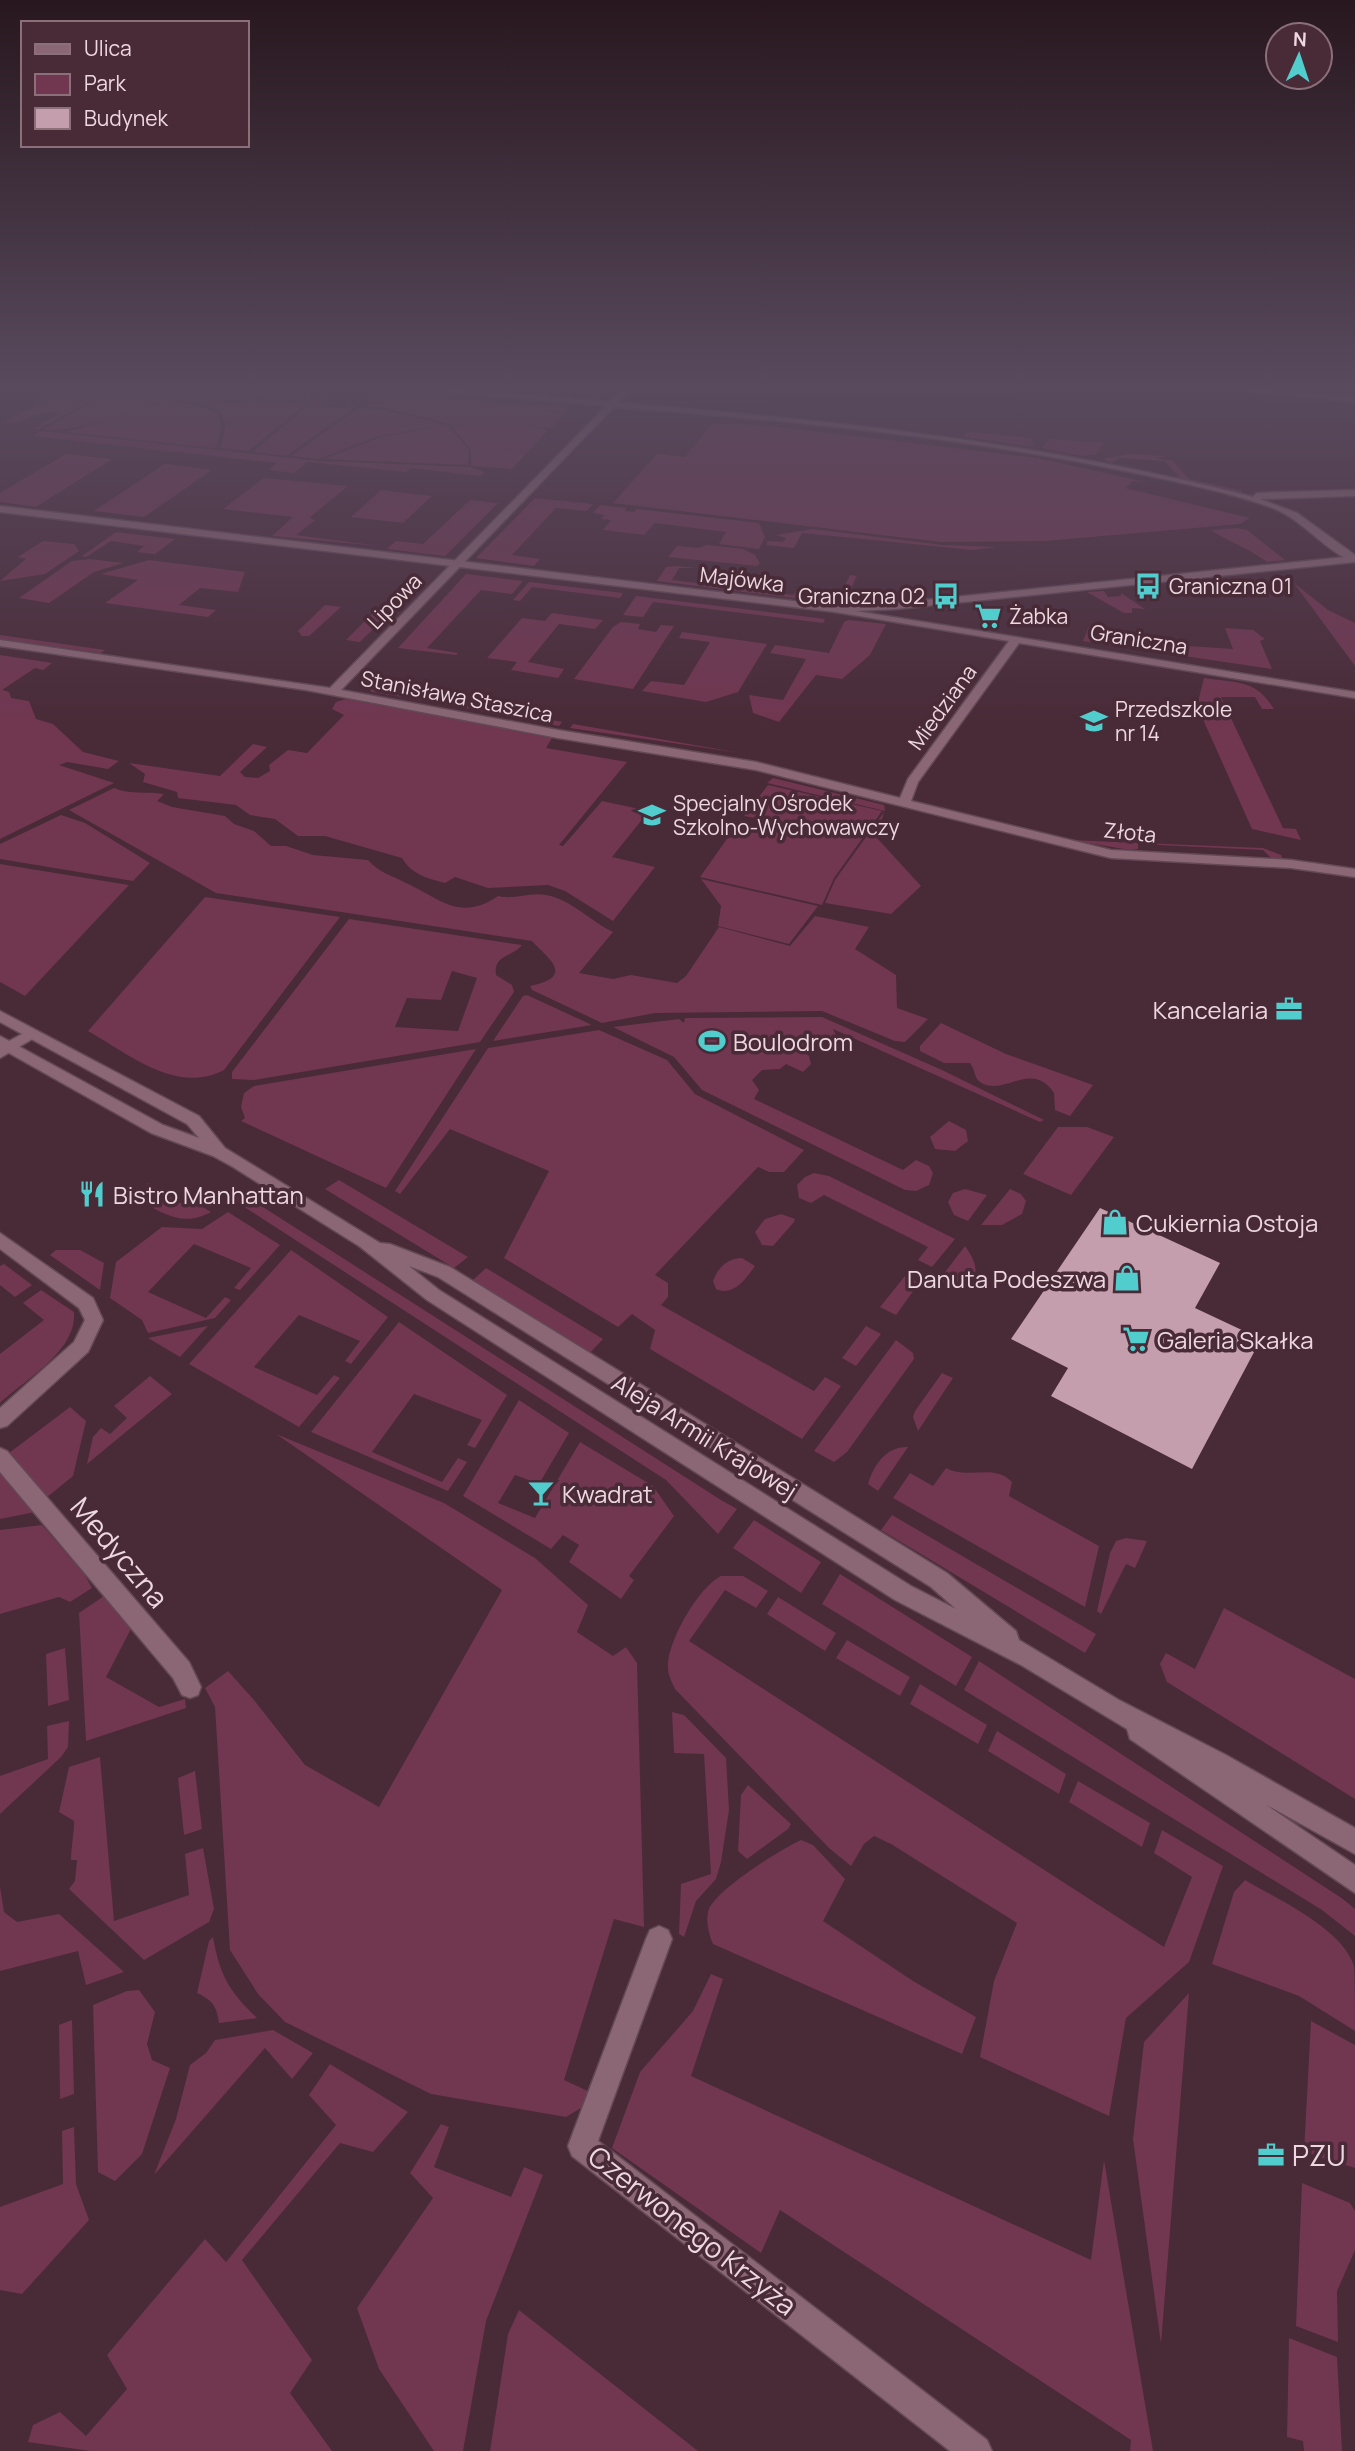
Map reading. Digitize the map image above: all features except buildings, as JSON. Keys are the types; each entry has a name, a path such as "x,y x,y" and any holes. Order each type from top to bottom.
{"street":[{"name":"Lipowa","path":"333,692 518,501"},
{"path":"1257,501 1294,515 1355,559"},
{"name":"Majówka","path":"0,509 835,609 896,607 1355,559"},
{"name":"Graniczna","path":"896,607 917,622"},
{"name":"Graniczna","path":"835,609 1355,695"},
{"name":"Miedziana","path":"905,801 912,782 1017,638"},
{"name":"Stanisława Staszica","path":"0,643 333,692 562,735 757,766 905,801"},
{"name":"Złota","path":"905,801 1111,854 1291,864 1355,873"},
{"name":"Aleja Armii Krajowej","path":"0,1016 193,1121 219,1152"},
{"path":"3,1047 31,1034"},
{"name":"Aleja Armii Krajowej","path":"3,1047 157,1129 219,1152 365,1241 433,1295 903,1593 1029,1657 1111,1709 1218,1763 1355,1844"},
{"path":"0,1240 86,1303 94,1320 81,1347 0,1420"},
{"name":"Aleja Armii Krajowej","path":"365,1241 444,1272 939,1580 1029,1657"},
{"name":"Medyczna","path":"0,1457 181,1670 190,1687"},
{"name":"Aleja Armii Krajowej","path":"1111,1709 1160,1749 1355,1880"},
{"name":"Aleja Armii Krajowej","path":"1287,1833 1355,1893"},
{"name":"Czerwonego Krzyża","path":"659,1939 582,2146 976,2451"}],"green space":[{"path":"0,501 45,501 36,507"},
{"path":"109,501 167,501 144,517 94,511"},
{"path":"233,501 329,501 309,518 315,520 296,535 379,546 272,536 293,517 223,509"},
{"path":"368,501 426,501 403,523 351,517"},
{"path":"469,501 498,503 445,556 387,549 396,541 423,544"},
{"path":"532,501 593,504 587,511 556,508 512,555 540,559 534,566 476,558"},
{"path":"1181,501 1250,518 1240,524 1045,541 941,542 613,503"},
{"path":"600,505 627,508 625,511 634,512 637,509 759,523 765,537 759,549 719,544 726,532 655,523 644,535 603,530 611,520 601,519 604,515 593,513"},
{"path":"813,529 943,545 997,547 973,550 802,533 794,548 766,545 768,541 783,542 786,538 776,535"},
{"path":"1211,530 1247,530 1285,560 1267,562"},
{"path":"116,532 175,539 155,554 137,552 144,546 111,541 86,557 82,556"},
{"path":"43,541 74,544 79,551 45,574 0,581 26,559 18,557"},
{"path":"707,545 743,549 755,555 760,563 757,566 668,557 677,546 699,548"},
{"path":"90,559 123,563 94,572 49,603 19,598 72,561"},
{"path":"149,560 245,572 238,592 200,588 179,605 216,610 208,617 105,603 138,580 101,574"},
{"path":"666,567 696,568 679,568 672,580 793,595 797,590 841,594 850,575 857,576 845,600 825,602 657,581"},
{"path":"466,574 523,581 512,594 481,590 427,648 458,653 456,655 398,648"},
{"path":"529,582 623,593 620,598 532,587 520,601 513,600"},
{"path":"1294,583 1328,610 1355,623 1355,666"},
{"path":"1104,591 1108,597 1121,596 1121,593 1145,609 1132,608 1132,613 1124,613 1087,592"},
{"path":"636,596 825,619 823,623 653,602 643,617 623,615"},
{"path":"325,605 341,607 309,636 302,636 298,631"},
{"path":"375,611 389,613 360,642 346,640"},
{"path":"552,613 603,620 595,629 559,624 528,662 564,669 558,678 511,670 517,662 487,658 522,618 545,621"},
{"path":"848,620 886,624 870,655 842,679 816,675 779,722 753,713 749,695 783,700 806,659 770,653 775,645 829,653 844,622"},
{"path":"621,622 640,624 638,629 656,632 661,625 674,626 633,689 574,679 613,627"},
{"path":"1089,626 1097,626 1099,640 1233,649 1225,628 1253,630 1265,639 1260,641 1272,669 1083,641"},
{"path":"682,632 767,644 738,692 706,702 642,691 651,681 684,685 710,642 679,638"},
{"path":"0,635 105,650 101,653 0,639"},
{"path":"0,655 52,663 43,670 35,668 2,690 9,692 11,698 29,701 36,719 53,724 83,752 119,761 108,769 67,762 59,765 114,783 0,839"},
{"path":"1204,678 1252,687 1267,699 1274,709 1262,709 1255,697 1221,697 1283,828 1296,829 1301,840 1252,829 1197,706"},
{"path":"368,684 461,701 456,706 372,692 366,686"},
{"path":"346,699 552,738 546,748 627,762 559,845 563,846 602,801 649,811 612,857 655,867 613,921 565,891 548,885 488,888 455,877 445,883 415,872 402,858 325,836 298,836 275,819 250,815 236,805 178,798 177,792 143,782 145,774 129,763 220,776 253,744 267,747 240,772 245,777 258,778 270,771 269,765 288,750 307,753 344,715 332,709 336,702"},
{"path":"465,702 562,722 559,726 460,707"},
{"path":"573,724 741,753 570,728"},
{"path":"773,778 884,805 885,811 767,783"},
{"path":"768,785 882,811 834,878 822,905 700,877 736,826 752,832 761,819 744,816"},
{"path":"114,788 164,794 157,801 172,807 225,816 234,824 254,831 271,846 286,846 313,855 368,860 377,868 440,901 461,908 485,904 498,896 539,894 555,898 573,906 613,932 579,973 613,979 631,975 677,983 686,976 719,927 790,946 815,916 869,927 855,949 896,975 897,1008 928,1019 905,1042 895,1041 822,1011 655,1013 602,1023 532,990 530,986 544,982 555,972 550,960 532,941 216,893 69,810"},
{"path":"884,812 877,838 921,886 891,914 825,903 835,880"},
{"path":"61,815 85,823 150,863 133,881 0,859 0,844"},
{"path":"1070,840 1263,848 1281,855 1283,860 1271,858 1263,850 1138,844 1138,849 1130,850"},
{"path":"0,864 129,885 25,996 0,982"},
{"path":"701,879 818,906 789,944 718,926 721,906"},
{"path":"205,897 340,917 224,1070 188,1078 153,1068 88,1031"},
{"path":"349,919 522,945 497,963 496,975 512,985 514,992 480,1042 254,1080 232,1079 232,1072","holes":["452,971 477,978 458,1031 395,1027 407,998 441,1000"]},
{"path":"527,995 592,1025 493,1041 523,996"},
{"path":"822,1017 942,1070 1044,1120 1040,1122 833,1029 837,1038 833,1042 816,1042 805,1053 811,1064 803,1072 786,1064 780,1069 762,1070 752,1080 759,1090 754,1099 903,1170 916,1160 929,1166 933,1173 929,1185 916,1191 905,1190 702,1090 674,1057 613,1027 679,1019 684,1023 685,1018"},
{"path":"941,1023 1006,1054 1093,1085 1070,1116 1055,1110 1054,1093 1045,1083 1036,1079 989,1086 980,1082 970,1063 944,1063 920,1051 920,1046"},
{"path":"599,1030 667,1060 695,1094 804,1150 784,1172 769,1172 758,1167 655,1275 668,1283 668,1297 661,1305 814,1391 825,1377 841,1386 802,1439 650,1349 655,1330 632,1314 618,1327 504,1258 549,1171 450,1129 400,1194 395,1191 488,1048"},
{"path":"476,1049 386,1188 241,1121 245,1118 241,1107 244,1093 254,1086"},
{"path":"949,1121 966,1130 968,1141 955,1151 935,1149 930,1137"},
{"path":"1058,1127 1087,1127 1114,1137 1071,1195 1023,1174"},
{"path":"814,1173 829,1176 955,1239 932,1267 918,1260 928,1247 824,1195 811,1203 799,1198 797,1185"},
{"path":"339,1180 468,1257 454,1268 325,1189"},
{"path":"147,1183 184,1205 191,1200 211,1212 184,1219 161,1212 144,1203"},
{"path":"965,1189 987,1195 968,1221 954,1215 948,1202 953,1193"},
{"path":"1010,1189 1021,1194 1026,1201 1022,1214 1002,1225 981,1225"},
{"path":"238,1191 737,1509 718,1534 666,1480 229,1197"},
{"path":"228,1212 280,1245 240,1290 234,1288 251,1268 194,1244 148,1292 206,1318 225,1297 231,1300 215,1318 148,1333 142,1320 110,1298 116,1262 162,1227 202,1229"},
{"path":"781,1214 795,1219 794,1222 773,1246 762,1245 755,1232 765,1219"},
{"path":"965,1246 973,1261 975,1275 970,1285 956,1288 939,1280"},
{"path":"56,1250 80,1250 104,1263 100,1290 50,1255"},
{"path":"291,1250 388,1317 351,1364 345,1361 360,1341 299,1315 254,1367 317,1395 334,1375 340,1378 299,1427 189,1364"},
{"path":"742,1258 755,1266 748,1276 733,1289 716,1289 713,1281 721,1268 732,1260"},
{"path":"4,1264 32,1285 15,1297 0,1285 0,1266"},
{"path":"486,1268 603,1339 590,1353 473,1280"},
{"path":"905,1276 919,1283 896,1315 880,1307"},
{"path":"41,1290 74,1312 73,1326 59,1352 0,1403 0,1354 44,1320 23,1303"},
{"path":"399,1322 507,1395 475,1448 467,1445 482,1420 414,1394 372,1452 442,1482 458,1458 467,1462 448,1491 311,1432"},
{"path":"208,1326 180,1357 148,1338"},
{"path":"866,1326 881,1334 856,1366 842,1358"},
{"path":"896,1340 913,1353 914,1359 847,1452 834,1462 814,1451"},
{"path":"942,1373 953,1378 918,1431 913,1417 915,1411"},
{"path":"150,1376 172,1394 87,1464 93,1437 101,1428 110,1434 127,1418 114,1406"},
{"path":"519,1400 569,1433 539,1484 515,1475 498,1503 535,1518 580,1442 653,1486 674,1516 629,1576 634,1580 621,1599 569,1562 579,1545 563,1535 551,1549 463,1496"},
{"path":"70,1407 86,1421 73,1476 46,1498 9,1453"},
{"path":"276,1434 444,1503 535,1558 588,1605 577,1632 613,1656 626,1647 637,1663 644,1927 614,1919 564,2080 592,2093 586,2105 566,2117 431,2094 285,2022 258,1994 230,1950 215,1707 205,1688 228,1671 305,1765 379,1807 502,1590"},
{"path":"908,1447 878,1491 868,1484 873,1470 887,1453"},
{"path":"946,1468 963,1473 989,1472 1005,1476 1012,1482 1009,1496 1099,1546 1085,1607 893,1498 910,1473 933,1486"},
{"path":"0,1471 35,1512 0,1519"},
{"path":"892,1515 1096,1634 1085,1653 881,1530"},
{"path":"754,1520 821,1562 801,1593 733,1548"},
{"path":"42,1525 85,1575 92,1588 70,1602 59,1597 0,1614 0,1530"},
{"path":"1126,1538 1147,1541 1135,1568 1126,1564 1101,1614 1097,1611 1110,1553 1116,1541"},
{"path":"840,1574 972,1657 956,1686 822,1604"},
{"path":"721,1576 743,1576 768,1591 756,1608 725,1590 689,1641 1164,1947 1192,1877 1154,1853 1162,1830 1223,1866 1189,1962 1126,2018 1109,2116 980,2057 994,1981 1017,1923 874,1836 864,1844 851,1866 829,1848 675,1689 668,1667 674,1640 695,1602 712,1582"},
{"path":"104,1596 132,1627 106,1677 159,1707 185,1699 186,1708 86,1741 79,1613"},
{"path":"778,1597 836,1633 825,1651 767,1614"},
{"path":"1224,1608 1355,1679 1355,1799 1167,1682 1160,1664 1166,1653 1195,1669"},
{"path":"847,1640 910,1677 900,1696 836,1658"},
{"path":"65,1648 69,1700 48,1706 46,1654"},
{"path":"979,1661 1343,1899 1355,1909 1355,1936 1322,1910 964,1690"},
{"path":"920,1684 987,1725 978,1744 910,1704"},
{"path":"672,1712 684,1715 726,1758 729,1810 716,1879 696,1901 684,1937 679,1934 681,1884 711,1874 704,1754 674,1753"},
{"path":"69,1721 68,1747 61,1757 0,1814 0,1776 48,1759 47,1726"},
{"path":"997,1731 1066,1774 1059,1794 988,1751"},
{"path":"100,1757 114,1921 189,1895 185,1854 203,1848 214,1909 209,1922 144,1960 69,1889 75,1881 77,1860 71,1860 74,1821 59,1812 69,1767"},
{"path":"195,1771 202,1829 184,1835 178,1778"},
{"path":"1078,1781 1150,1823 1142,1847 1069,1802"},
{"path":"748,1785 791,1824 747,1859 738,1851 741,1795"},
{"path":"801,1840 813,1845 845,1879 823,1921 913,1981 976,2017 962,2054 713,1944 707,1920 712,1904 748,1872"},
{"path":"1245,1880 1323,1927 1347,1952 1354,1966 1355,2031 1299,1996 1212,1964 1234,1892"},
{"path":"0,1887 4,1912 17,1922 59,1914 124,1972 86,1985 78,1951 0,1971"},
{"path":"213,1937 227,1982 257,2018 219,2023 213,2004 197,1993 209,1941"},
{"path":"711,1974 723,1979 691,2076 1091,2260 1104,2160 1153,2451 1130,2451 1131,2440 780,2210 761,2253 612,2148 640,2072 693,2011"},
{"path":"139,1990 155,2012 147,2044 152,2060 170,2068 142,2154 115,2181 98,2172 93,2005 127,1991"},
{"path":"1189,1993 1161,2344 1133,2139 1144,2042"},
{"path":"72,2020 74,2094 60,2099 59,2025"},
{"path":"1311,2021 1355,2045 1355,2168 1304,2152"},
{"path":"273,2030 313,2053 292,2079 265,2048 154,2175 176,2119 190,2065 206,2053 215,2040"},
{"path":"330,2064 408,2112 373,2152 340,2143 242,2260 312,2360 290,2393 332,2451 90,2451 28,2442 33,2425 60,2412 86,2436 127,2389 107,2355 205,2239 226,2262 336,2125 309,2095"},
{"path":"441,2124 449,2127 434,2167 511,2197 524,2167 543,2175 486,2321 463,2451 434,2451 379,2369 357,2308 433,2198 410,2173"},
{"path":"74,2127 76,2184 89,2220 22,2294 0,2290 0,2207 63,2184 62,2131"},
{"path":"1302,2183 1350,2203 1355,2211 1355,2250 1337,2291 1338,2342 1296,2326"},
{"path":"519,2310 698,2451 490,2451 508,2334"},
{"path":"1289,2338 1337,2357 1342,2451 1304,2451 1303,2441 1287,2437"}],"place":[{"name":"Graniczna 01","path":"1148,586"},
{"name":"Graniczna 02","path":"946,596"},
{"name":"Żabka","path":"988,616"},
{"name":"Przedszkole nr 14","path":"1094,721"},
{"name":"Specjalny Ośrodek Szkolno-Wychowawczy","path":"652,815"},
{"name":"Kancelaria","path":"1289,1009"},
{"name":"Boulodrom","path":"712,1041"},
{"name":"Bistro Manhattan","path":"92,1194"},
{"name":"Cukiernia Ostoja","path":"1115,1222"},
{"name":"Danuta Podeszwa","path":"1127,1278"},
{"name":"Galeria Skałka","path":"1136,1339"},
{"name":"Kwadrat","path":"541,1493"},
{"name":"PZU","path":"1271,2155"}]}
